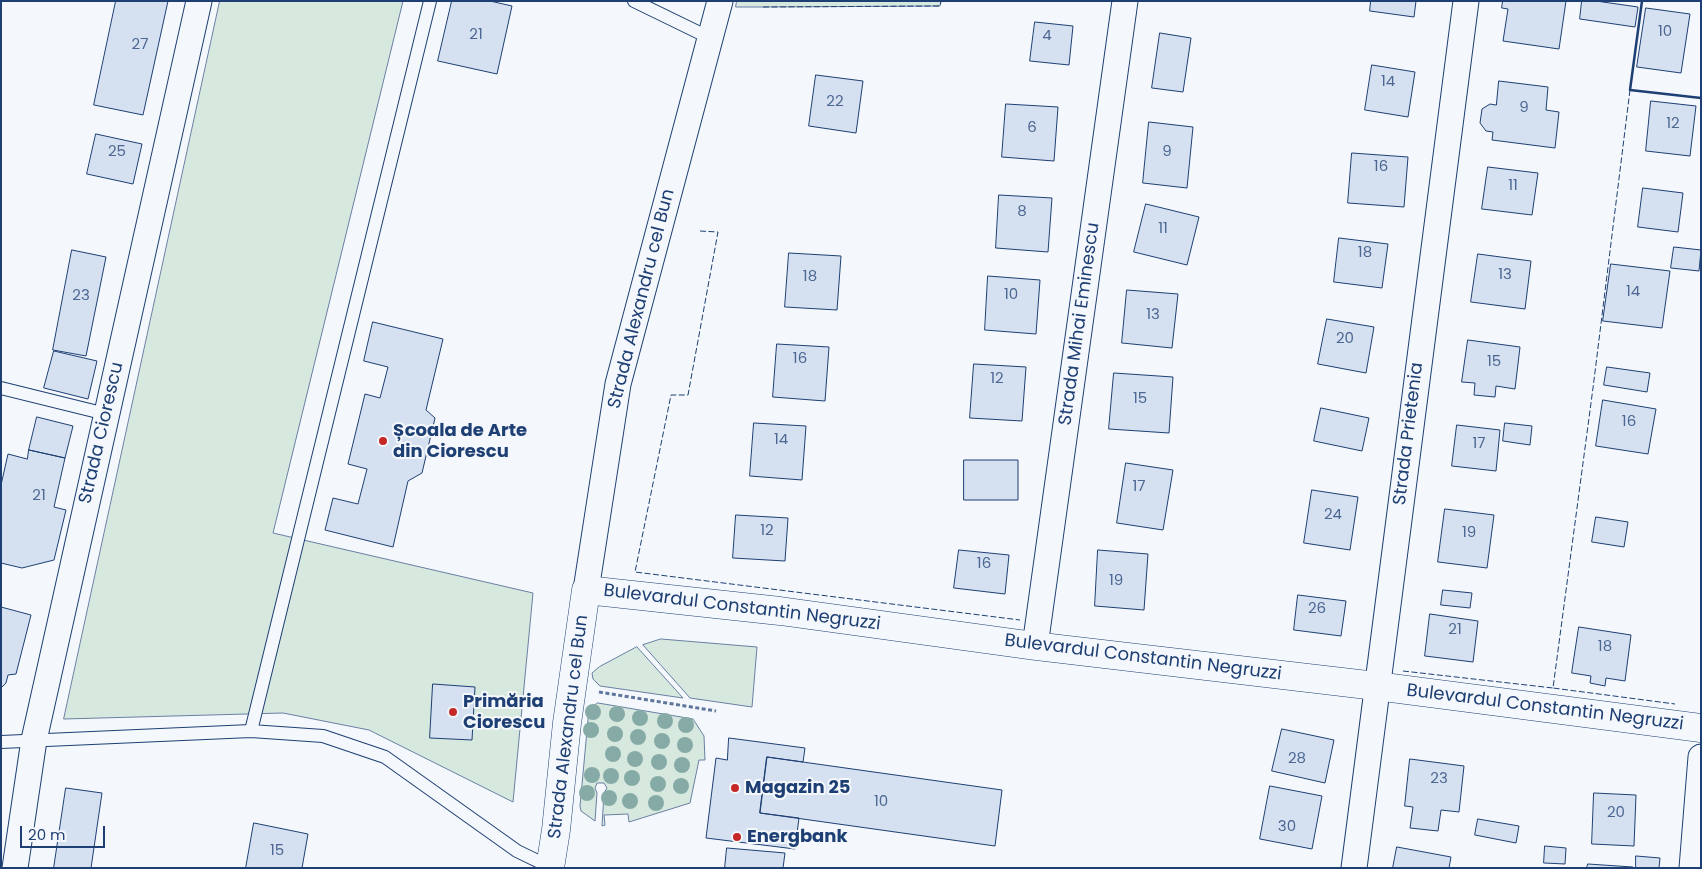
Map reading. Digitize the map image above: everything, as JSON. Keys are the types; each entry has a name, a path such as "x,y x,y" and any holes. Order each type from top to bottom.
{"street":[{"name":"Strada Ciorescu","path":"16,868 34,740 199,1"},
{"name":"Strada Alexandru cel Bun","path":"550,867 572,687 618,384 720,1"},
{"name":"Strada Mihai Eminescu","path":"1035,646 1125,1"},
{"name":"Strada Prietenia","path":"1354,868 1466,1"},
{"name":"Bulevardul Constantin Negruzzi","path":"586,590 780,611 1035,646 1376,686 1701,728"},
{"path":"1692,868 1701,757"}],"lane":[{"path":"251,731 430,1"},
{"path":"634,1 710,38"},
{"path":"1,388 106,414"},
{"path":"1,742 251,731 323,736 386,757 517,851 550,867"}],"path":[{"path":"572,687 716,711"}],"shaded area":[{"path":"220,1 403,1 273,533 533,593 513,802 369,730 283,713 64,719"},
{"path":"737,1 941,1 940,6 736,7"},
{"path":"661,639 757,647 752,707 690,698 643,645"},
{"path":"637,647 683,698 600,686 593,679 592,673 599,667"},
{"path":"598,703 693,719 704,736 705,760 699,760 690,803 629,822 628,814 604,815 605,825 602,826 604,793 607,788 604,783 597,783 595,788 597,793 595,821 581,811 589,709"}],"building":[{"path":"116,1 168,1 143,115 94,105"},
{"path":"452,1 490,1 512,6 497,74 438,61"},
{"path":"1371,1 1416,1 1414,17 1370,11"},
{"path":"1503,1 1566,1 1559,49 1503,41 1508,9 1502,8"},
{"path":"1582,1 1638,7 1635,27 1580,19"},
{"path":"1646,8 1690,14 1681,73 1637,67"},
{"path":"1035,22 1073,26 1069,65 1030,61"},
{"path":"1160,33 1191,38 1183,92 1152,88"},
{"path":"1372,65 1415,72 1408,117 1365,110"},
{"path":"816,75 863,81 856,133 809,126"},
{"path":"1499,81 1548,87 1546,110 1559,112 1555,148 1492,140 1493,132 1486,131 1480,123 1482,109 1490,104 1496,105"},
{"path":"1651,101 1696,106 1690,156 1646,151"},
{"path":"1006,104 1058,107 1054,161 1002,157"},
{"path":"1149,122 1193,127 1187,188 1143,183"},
{"path":"96,134 142,144 133,184 87,174"},
{"path":"1352,153 1408,157 1404,207 1348,203"},
{"path":"1488,167 1538,173 1532,215 1482,209"},
{"path":"1643,188 1683,193 1678,232 1638,227"},
{"path":"999,195 1052,198 1048,252 996,248"},
{"path":"1146,204 1199,217 1187,265 1134,252"},
{"path":"1339,238 1388,244 1382,288 1334,282"},
{"path":"1674,247 1701,250 1699,271 1671,268"},
{"path":"72,250 106,257 86,356 53,350"},
{"path":"789,253 841,256 837,310 785,307"},
{"path":"1478,254 1531,261 1525,309 1471,302"},
{"path":"1611,264 1670,271 1662,328 1603,321"},
{"path":"988,276 1040,280 1036,334 985,330"},
{"path":"1127,290 1178,294 1172,348 1122,343"},
{"path":"1327,319 1374,327 1366,373 1318,364"},
{"path":"373,322 443,339 426,410 435,418 422,473 408,481 393,547 325,530 333,498 358,504 367,469 348,464 365,394 380,398 388,367 364,361"},
{"path":"1468,340 1520,347 1515,389 1496,386 1495,397 1474,395 1475,383 1462,382"},
{"path":"777,344 829,347 825,401 773,397"},
{"path":"54,351 97,361 88,399 44,388"},
{"path":"974,364 1026,367 1022,421 970,418"},
{"path":"1607,367 1650,373 1647,392 1604,385"},
{"path":"1114,373 1173,377 1169,433 1109,429"},
{"path":"1603,400 1656,409 1648,454 1596,446"},
{"path":"1321,408 1369,418 1362,451 1314,441"},
{"path":"37,417 73,426 65,458 29,450"},
{"path":"754,423 806,426 802,480 750,476"},
{"path":"1505,423 1532,426 1530,445 1503,441"},
{"path":"1457,425 1500,430 1496,471 1452,466"},
{"path":"29,450 65,458 54,507 66,510 54,560 22,568 1,563 1,485 8,454 27,459"},
{"path":"964,460 1018,460 1018,500 964,500"},
{"path":"1126,463 1173,470 1163,530 1117,523"},
{"path":"1312,490 1358,497 1350,550 1304,543"},
{"path":"1445,509 1494,515 1487,568 1438,562"},
{"path":"736,515 788,518 785,561 733,558"},
{"path":"1596,517 1628,522 1624,547 1592,542"},
{"path":"959,550 1009,555 1005,594 954,588"},
{"path":"1098,550 1148,554 1144,610 1095,606"},
{"path":"1443,590 1472,593 1470,608 1441,605"},
{"path":"1298,595 1346,601 1341,636 1294,630"},
{"path":"1,607 31,615 16,674 8,675 6,683 1,688"},
{"path":"1430,614 1478,621 1473,662 1425,656"},
{"path":"1579,627 1631,635 1625,681 1606,678 1605,686 1590,683 1591,676 1572,673"},
{"name":"Primăria Ciorescu","path":"433,684 475,687 472,740 430,738"},
{"path":"1282,729 1334,740 1325,783 1272,771"},
{"path":"729,738 805,748 803,762 767,757 760,813 799,818 795,849 706,838 716,758 727,760"},
{"path":"767,757 1002,790 995,846 760,813"},
{"path":"1410,759 1464,766 1459,812 1441,810 1438,831 1410,828 1413,807 1405,806"},
{"path":"1270,786 1322,796 1312,849 1260,839"},
{"path":"66,788 102,793 91,868 54,868"},
{"path":"1594,793 1636,795 1634,846 1592,844"},
{"path":"1478,819 1519,826 1516,843 1475,835"},
{"path":"254,823 308,834 302,868 246,868"},
{"path":"1545,846 1566,848 1565,864 1544,863"},
{"path":"1397,847 1451,857 1449,868 1393,868"},
{"path":"727,848 785,853 783,868 725,868"},
{"path":"1636,856 1660,858 1659,868 1636,868"},
{"path":"1588,864 1633,867 1633,868 1587,868"}],"fence":[{"path":"763,7 940,6 941,1"},
{"path":"1630,90 1553,688 1675,704"},
{"path":"700,231 718,232 688,395 671,395 635,572 1020,620"},
{"path":"1403,671 1553,688"}],"wall":[{"path":"1642,1 1630,90 1701,98"}],"place":[{"name":"Școala de Arte din Ciorescu","path":"383,441"},
{"name":"Primăria Ciorescu","path":"453,712"},
{"name":"Magazin 25","path":"735,788"},
{"name":"Energbank","path":"737,837"}]}
